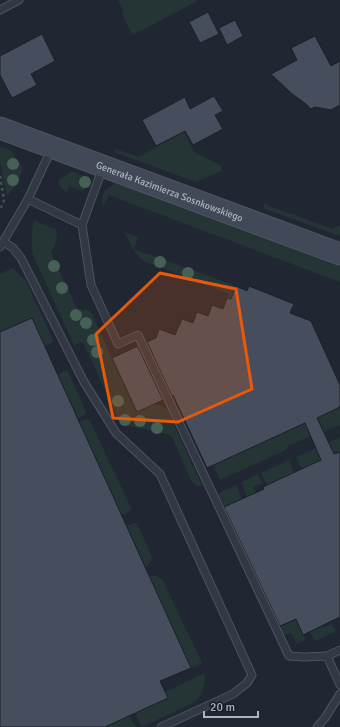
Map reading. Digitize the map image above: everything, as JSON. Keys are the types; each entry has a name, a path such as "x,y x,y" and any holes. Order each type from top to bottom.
{"street":[{"name":"Generała Kazimierza Sosnkowskiego","path":"0,128 340,254"}],"lane":[{"path":"0,10 19,0"},
{"path":"52,147 28,199 2,244 14,248 21,258 84,382 116,433 160,474 252,675 247,683 234,694 161,727"},
{"path":"103,166 82,225 91,285 118,344 138,335 289,656 326,656 340,650"},
{"path":"28,199 82,225"},
{"path":"326,656 340,685"},
{"path":"317,727 325,718 340,694"}],"path":[{"path":"0,176 4,200 0,210"}],"highlighted area":[{"path":"160,273 236,289 252,389 178,422 113,418 96,334"}],"shaded area":[{"path":"118,0 199,0 133,35 122,14 124,12"},
{"path":"184,132 194,152 222,166 221,171 196,182 114,152 116,149 138,157"},
{"path":"0,146 10,150 23,168 17,184 7,196 0,161"},
{"path":"72,171 89,179 83,191 69,186 67,193 62,189 58,181"},
{"path":"114,182 340,264 340,282 109,195 103,207 102,202 104,191 112,186"},
{"path":"265,203 269,206 333,229 340,225 340,236 263,208"},
{"path":"34,220 54,229 55,228 57,237 51,253 78,311 85,310 92,314 136,412 155,404 163,406 167,409 202,486 197,486 192,482 171,435 121,424 83,342 74,345 33,255 32,229"},
{"path":"124,232 138,237 134,249 236,286 231,299 227,298 229,294 144,261 135,252"},
{"path":"13,268 26,281 54,342 45,346 32,318 0,332 0,274"},
{"path":"67,370 86,412 84,416 78,418 58,374"},
{"path":"340,407 340,425 324,432 317,418"},
{"path":"86,419 90,421 131,508 131,511 122,515 79,422"},
{"path":"305,423 310,436 288,446 286,450 220,480 213,465"},
{"path":"340,437 340,452 334,454 328,443"},
{"path":"316,448 321,460 302,469 296,457"},
{"path":"289,460 294,473 267,485 261,473"},
{"path":"258,474 262,483 253,487 256,493 247,497 241,482"},
{"path":"236,485 242,499 224,507 219,493"},
{"path":"136,523 139,528 152,557 146,568 127,526"},
{"path":"149,576 156,576 162,579 202,663 191,668"},
{"path":"296,620 306,640 297,644 291,633 284,635 280,627"},
{"path":"332,624 336,631 315,641 310,632"},
{"path":"205,673 203,689 195,702 142,727 135,713 168,698 165,692"},
{"path":"129,716 136,727 105,727"}],"building":[{"path":"208,12 219,34 200,43 189,22"},
{"path":"235,20 243,36 227,45 219,28"},
{"path":"42,34 55,61 31,74 37,85 12,98 0,75 0,56"},
{"path":"315,36 331,66 340,61 340,105 331,110 315,107 311,109 271,74 297,60 291,48"},
{"path":"214,96 223,111 215,115 223,129 193,145 185,131 156,146 142,120 185,97 190,109"},
{"path":"236,286 247,291 249,286 294,304 290,313 311,321 340,385 340,407 317,418 334,454 340,452 340,617 303,635 296,619 280,626 224,507 264,489 263,487 321,460 305,423 207,468 147,342 156,338 159,329 175,335 182,319 193,323 197,312 208,316 212,305 223,309 227,298 231,299"},
{"path":"32,318 191,668 160,681 168,698 105,727 0,727 0,332"},
{"path":"138,347 163,400 137,412 112,358"}]}
